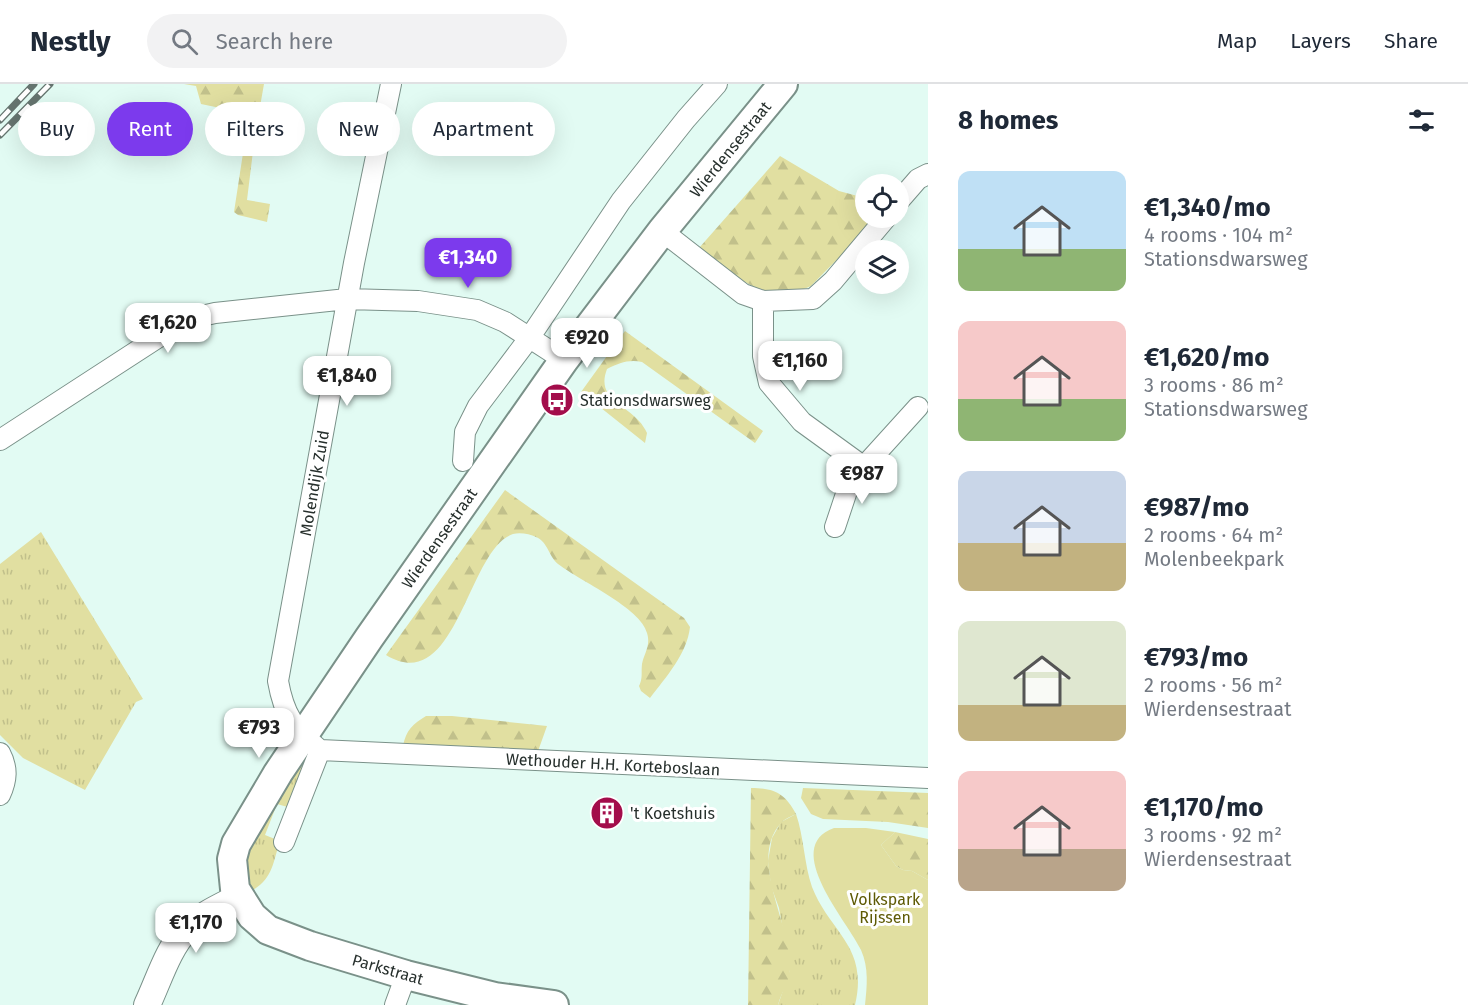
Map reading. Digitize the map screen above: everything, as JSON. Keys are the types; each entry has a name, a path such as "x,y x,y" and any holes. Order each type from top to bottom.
{"main road":[{"name":"Wierdensestraat","path":"239,897 232,859 236,844 312,742 369,638 564,360 662,231 783,84"},
{"name":"Parkstraat","path":"239,897 258,924 267,930 310,946 406,975 495,997 554,1005"}],"street":[{"name":"Molendijk Zuid","path":"312,742 288,718 278,681 347,299 391,84"},
{"name":"Wierdensestraat","path":"463,461 465,432 478,406 530,337 621,201 717,84"},
{"path":"909,190 918,180 928,174"},
{"path":"662,231 743,294 763,301 813,299 833,282 878,228"},
{"path":"0,440 171,329 193,318 215,313 347,299 418,301 477,310 505,322 564,360"},
{"path":"763,301 763,356 769,383 802,422 864,467"},
{"path":"835,527 849,482 918,407"},
{"name":"Wierdensestraat","path":"284,842 312,742"},
{"name":"Wethouder H.H. Korteboslaan","path":"312,742 928,778"},
{"path":"0,753 6,764 6,782 0,795"},
{"path":"147,1005 175,945 185,931 195,922 239,897"},
{"path":"395,1005 406,975"}],"green space":[{"path":"184,84 264,84 261,102 205,102 205,105 201,104 196,86"},
{"path":"243,156 252,156 247,200 270,204 267,222 234,212"},
{"path":"780,156 839,191 855,195 855,228 867,228 811,286 794,292 778,293 750,285 699,248"},
{"path":"625,331 763,431 755,443 642,362 628,361 607,369 605,387 613,399 640,422 647,433 645,443 581,392"},
{"path":"505,490 684,618 690,627 685,647 675,665 650,698 641,691 639,686 648,642 647,633 642,624 622,605 558,564 540,539 519,533 513,534 497,545 484,565 445,640 429,656 410,663 386,655"},
{"path":"41,532 143,699 136,702 85,790 23,758 0,735 0,564"},
{"path":"426,716 452,716 547,726 537,754 403,746 411,728"},
{"path":"300,762 309,764 291,808 277,804 265,835 280,841 271,869 265,880 253,890 246,876 246,848"},
{"path":"751,788 778,793 788,801 796,814 781,823 772,838 768,856 774,894 789,953 789,975 778,1005 748,1005"},
{"path":"803,788 928,793 928,828 888,822 823,819 811,814 801,798"},
{"path":"796,814 812,887 828,917 846,941 857,968 858,985 855,1005 778,1005 790,970 779,908 771,886 768,861 772,838 781,822"},
{"name":"Volkspark Rijssen","path":"834,828 866,828 895,832 881,845 896,866 912,871 928,880 928,1005 865,1005 867,977 864,957 833,905 816,868 814,851 819,838"},
{"path":"895,832 928,839 928,880 912,871 896,866 881,845"}],"railway":[{"path":"0,120 34,84"},
{"path":"0,135 50,84"}],"place":[{"name":"Stationsdwarsweg","path":"557,400"},
{"name":"'t Koetshuis","path":"607,813"}]}
